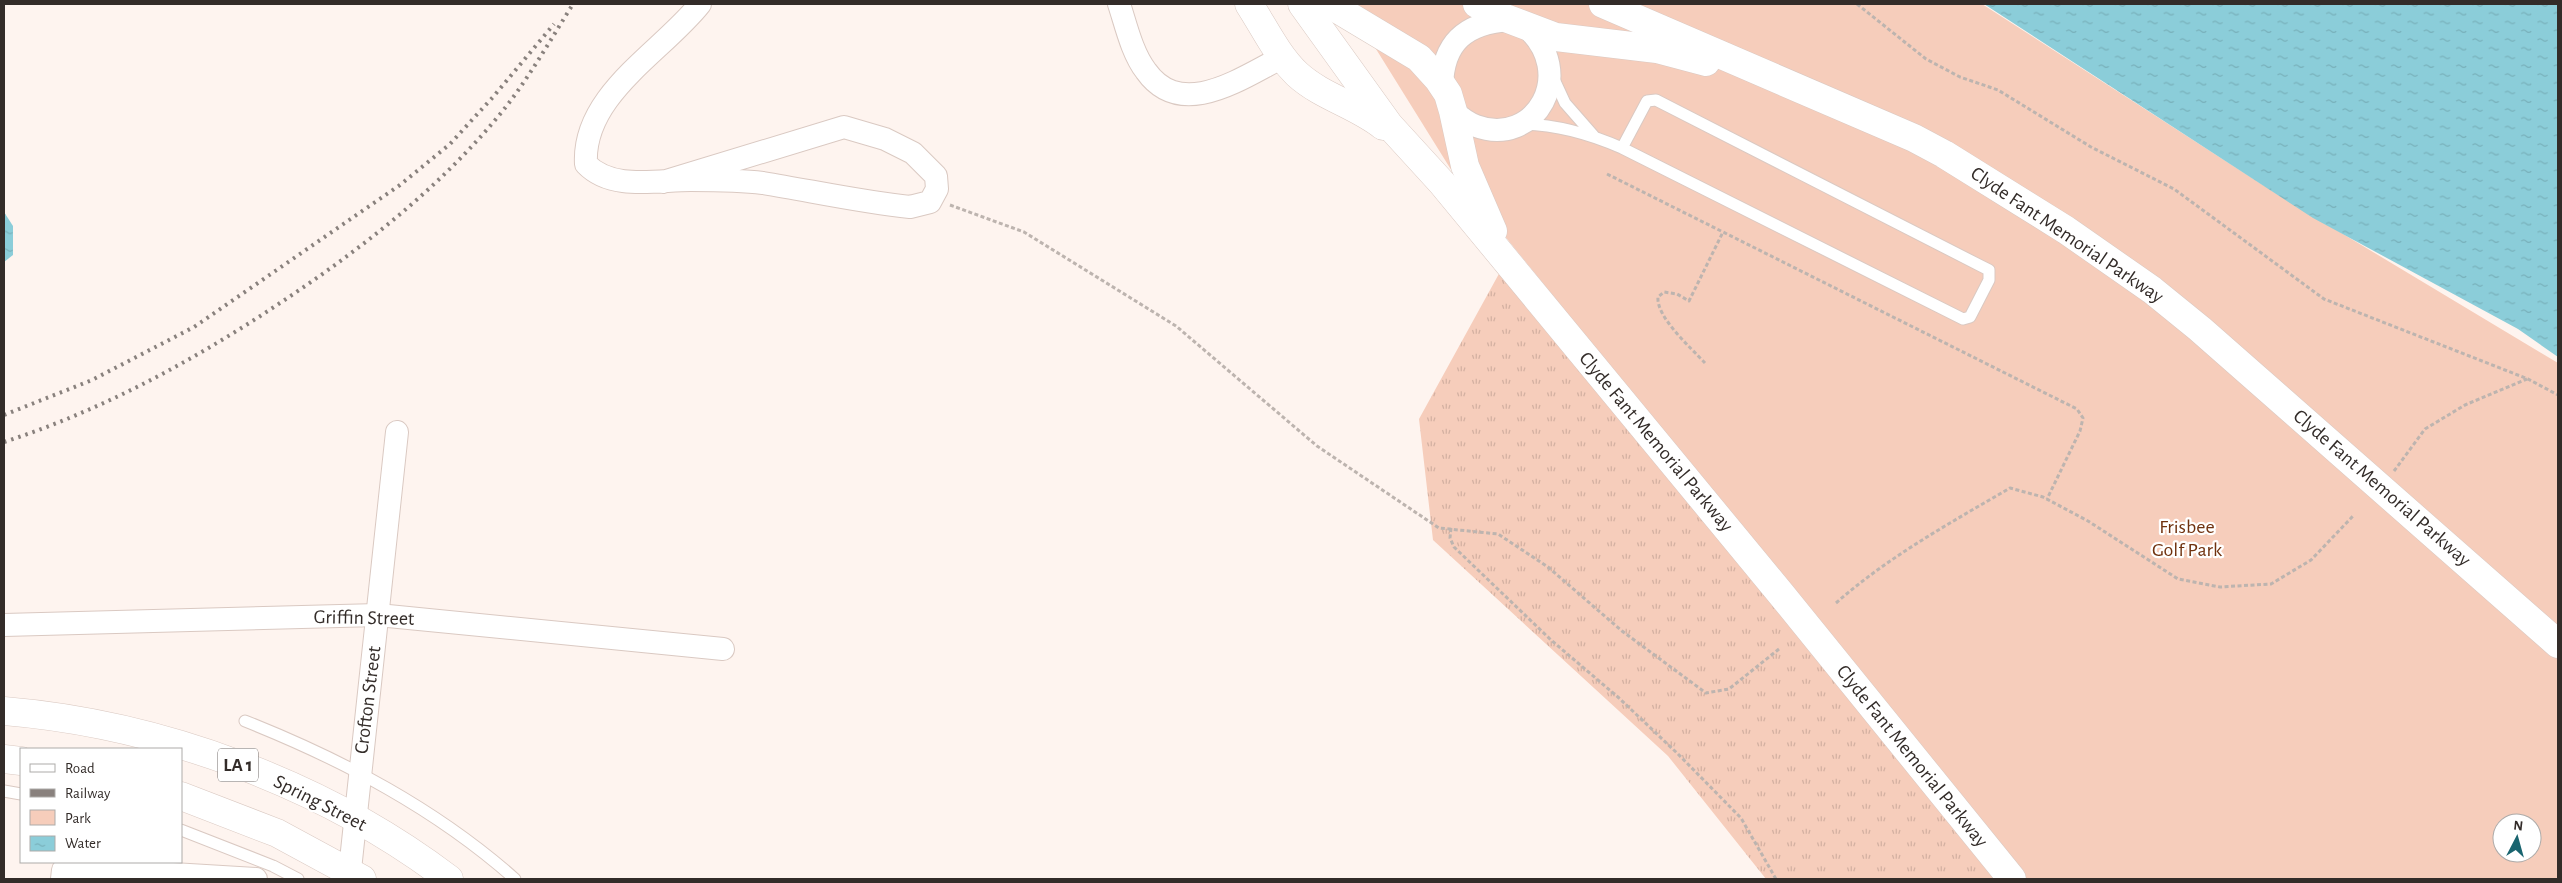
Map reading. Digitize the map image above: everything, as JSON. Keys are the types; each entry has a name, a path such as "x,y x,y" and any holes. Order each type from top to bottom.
{"main road":[{"path":"1250,4 1283,58 1305,80 1381,124 1404,143"},
{"name":"Clyde Fant Memorial Parkway","path":"1302,4 1404,143 1442,183 1781,594 2012,879"},
{"path":"1329,4 1419,58 1442,86 1453,112 1464,166 1506,261"},
{"path":"1477,4 1517,23 1556,37 1657,49 1710,63 1827,100"},
{"name":"Clyde Fant Memorial Parkway","path":"1603,4 1914,138 1944,154 2066,230 2152,290 2200,329 2558,644"},
{"name":"Spring Street","path":"4,711 103,726 222,759 284,783 356,819 450,879"},
{"path":"4,759 20,761"},
{"name":"LA 1","path":"182,796 277,833 354,877"}],"street":[{"path":"663,182 844,127 885,139 913,153 936,176 937,189 930,202 910,207 761,183 638,183 596,174 586,164 585,151 591,128 628,73 662,45 700,4"},
{"path":"1119,4 1146,72 1165,88 1180,94 1205,93 1230,86 1283,58"},
{"path":"1442,86 1447,56 1460,36 1482,24 1517,23 1537,36 1545,49 1551,78 1547,96 1524,122 1490,129 1476,126 1453,112"},
{"name":"Crofton Street","path":"354,877 360,772 397,432"},
{"name":"Griffin Street","path":"4,625 378,615 723,649"},
{"path":"63,874 123,871 256,879"}],"lane":[{"path":"1550,70 1565,103 1595,136"},
{"path":"1518,124 1557,127 1595,136 1963,319 1970,317 1990,280 1989,270 1656,100 1647,101 1622,148"},
{"path":"245,721 295,741 360,772 449,827 516,879"},
{"path":"4,791 20,794"},
{"path":"182,830 274,866 298,879"}],"path":[{"path":"1858,4 1926,59 1960,77 1998,90 2092,147 2174,189 2324,299 2528,379 2558,395"},
{"path":"1607,174 2077,409 2082,418 2080,431 2047,499"},
{"path":"930,202 960,207 1024,232 1176,326 1318,446 1439,528 1498,534 1548,567 1622,631 1706,693 1729,689 1779,649"},
{"path":"1705,363 1668,322 1657,305 1658,297 1664,292 1672,292 1689,301 1723,232"},
{"path":"2394,471 2425,429 2465,405 2528,379"},
{"path":"1836,603 1861,581 1936,532 2010,488 2047,499 2088,521 2178,579 2220,587 2271,584 2311,560 2354,515"},
{"path":"1451,528 1450,538 1454,547 1550,640 1619,698 1741,818 1776,879"}],"green space":[{"name":"Frisbee Golf Park","path":"1348,4 1982,4 2283,198 2558,363 2558,879 2023,879 1450,168"},
{"path":"1506,261 1997,879 1766,879 1668,756 1433,540 1419,419"}],"water":[{"path":"1984,4 2558,4 2558,357 2518,329 2313,218"},
{"path":"4,212 13,226 13,255 4,262"}],"railway":[{"path":"4,442 79,414 187,361 289,297 348,256 431,187 482,135 523,83 573,4"},
{"path":"4,415 92,380 194,327 400,185 450,144 493,97 554,24"}]}
